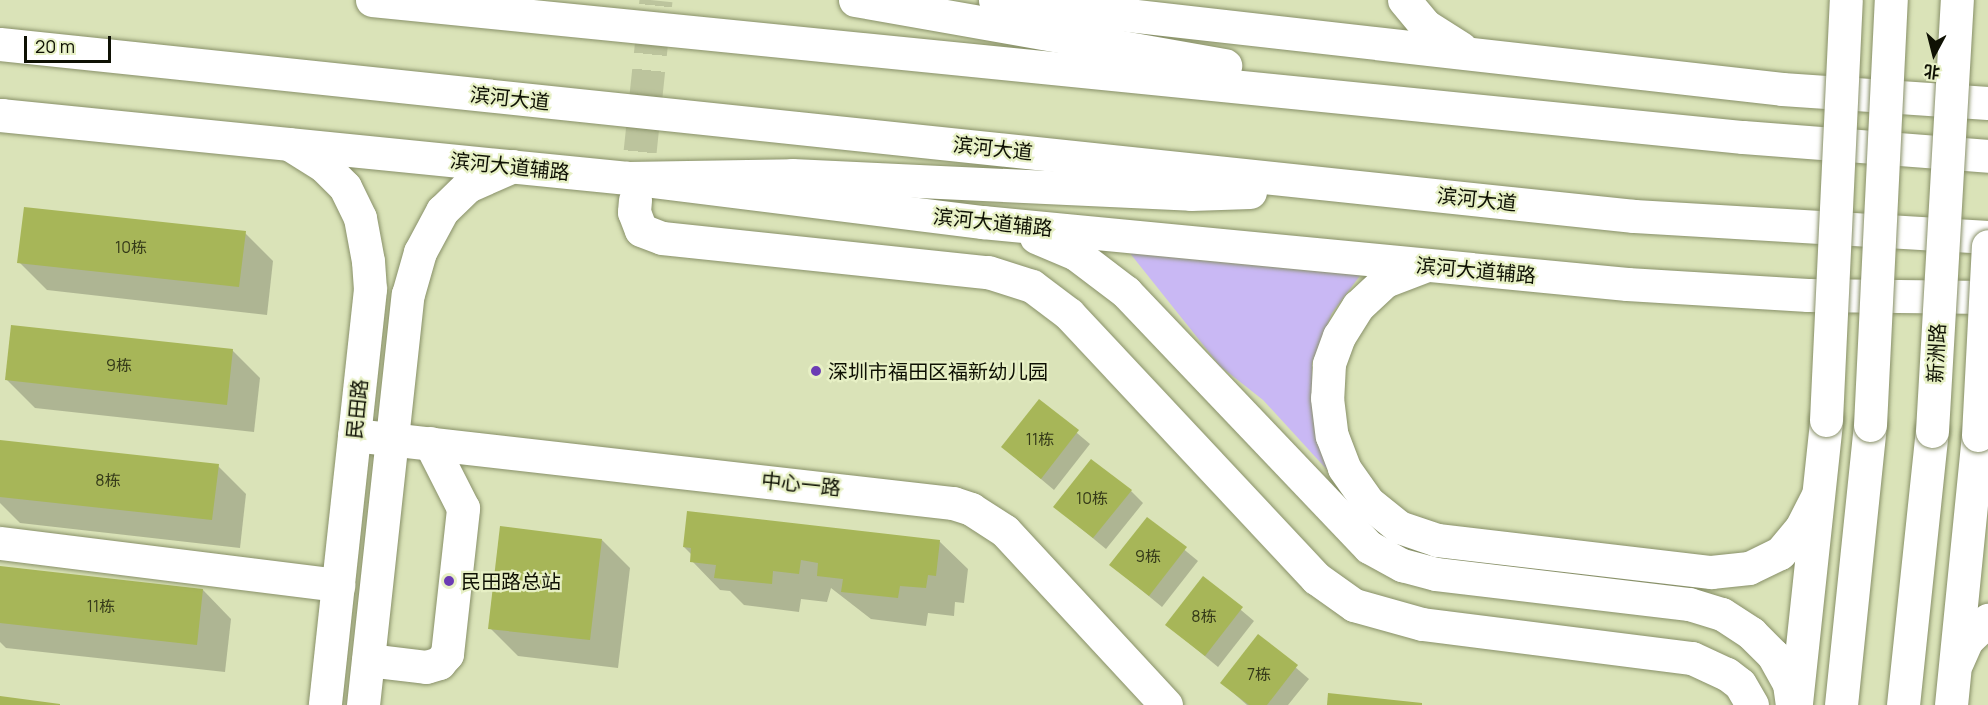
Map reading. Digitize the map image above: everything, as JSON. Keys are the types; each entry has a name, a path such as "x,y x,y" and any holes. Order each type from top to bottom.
{"main road":[{"path":"372,0 1743,137 1988,156"},
{"path":"855,0 1472,109"},
{"path":"995,0 1782,88 1988,104"},
{"path":"1404,0 1426,26 1467,52"},
{"path":"1794,705 1826,420 1846,0"},
{"path":"1841,705 1870,424 1891,0"},
{"name":"新洲路","path":"1903,705 1932,431 1957,0"},
{"name":"滨河大道","path":"0,45 1703,222 1988,237"},
{"name":"滨河大道辅路","path":"1,115 513,166 631,189 1426,265 1714,290 1988,297"},
{"name":"民田路","path":"289,144 335,175 355,202 360,218 370,289 325,705"},
{"name":"民田路","path":"363,705 408,294 420,252 432,227 454,197 468,186 513,166"},
{"path":"1389,189 1191,194 792,175 631,189 634,212 641,230 662,238 987,272 1032,286 1069,314 1316,578 1354,604 1422,624 1692,658 1727,674 1740,684 1752,705"},
{"path":"982,222 1055,244 1111,279 1369,547 1402,565 1436,574 1689,604 1722,614 1751,633 1773,656 1790,684 1794,705"},
{"path":"1951,705 1978,435 1988,246"},
{"path":"1426,265 1385,281 1358,306 1339,336 1329,364 1327,398 1332,435 1344,468 1368,502 1399,527 1437,540 1711,572 1749,568 1780,553 1801,528 1818,495"},
{"name":"中心一路","path":"354,435 932,499 972,509 1005,531 1166,705"},
{"path":"1978,435 1988,487"},
{"path":"368,660 426,667 439,663 447,654 463,508 430,443"},
{"path":"0,543 338,585"},
{"path":"1955,666 1967,640 1988,620"}],"shaded area":[{"path":"1125,247 1362,273 1332,313 1312,363 1313,408 1342,486 1263,400 1220,366"}],"building":[{"path":"24,207 246,231 239,287 17,263"},
{"path":"11,325 233,349 227,405 5,380"},
{"path":"1039,399 1079,430 1041,479 1001,447"},
{"path":"0,440 219,464 212,520 0,497"},
{"path":"1091,459 1132,490 1093,538 1053,507"},
{"path":"687,511 940,540 936,576 928,575 926,588 900,586 898,598 841,592 843,579 817,576 818,563 801,560 799,574 773,571 772,584 714,578 716,565 690,562 691,548 683,547"},
{"path":"1147,517 1187,547 1149,596 1109,565"},
{"path":"500,526 602,539 590,640 488,629"},
{"path":"0,566 203,589 197,645 0,623"},
{"path":"1203,576 1243,607 1205,656 1165,625"},
{"path":"1258,634 1298,665 1267,705 1249,705 1220,683"},
{"path":"1328,693 1422,703 1422,705 1327,705"},
{"path":"0,696 60,704 60,705 0,705"}],"tunnel":[{"path":"635,200 656,0"}],"place":[{"name":"深圳市福田区福新幼儿园","path":"816,371"},
{"name":"民田路总站","path":"449,581"}]}
